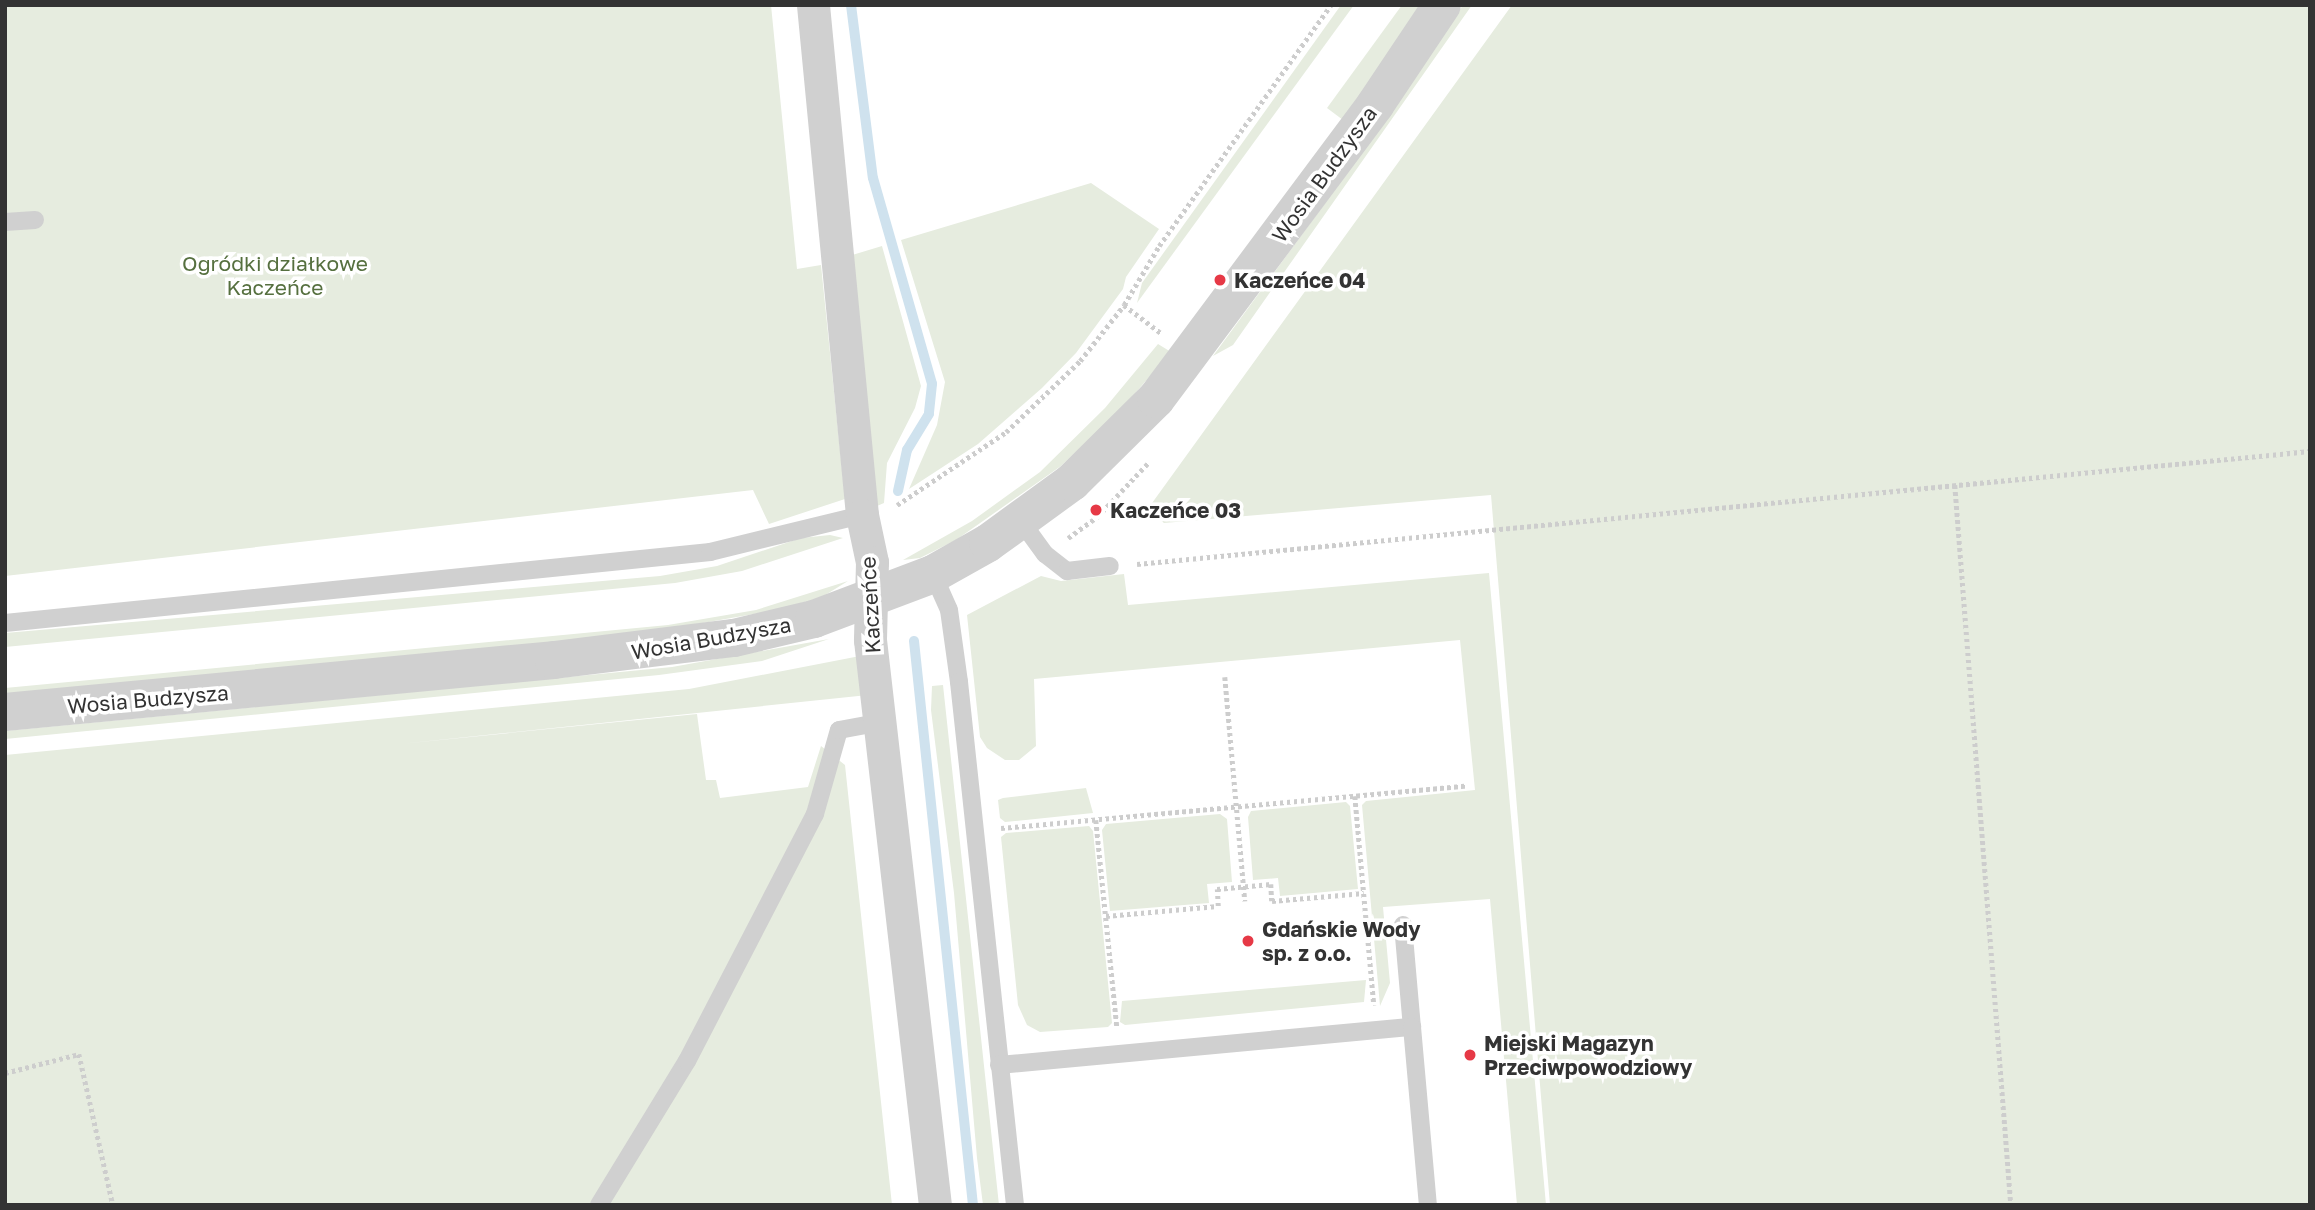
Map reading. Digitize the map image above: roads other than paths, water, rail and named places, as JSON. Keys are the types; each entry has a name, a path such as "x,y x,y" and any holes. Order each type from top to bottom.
{"street":[{"name":"Kaczeńce","path":"813,5 862,515 874,598 870,640 882,722 935,1205"},
{"name":"Wosia Budzysza","path":"5,712 721,640 814,619 933,574 1021,521 1122,435 1192,355 1442,5"}],"lane":[{"path":"5,222 35,220"},
{"path":"5,622 710,552 862,515"},
{"path":"1021,521 1045,554 1067,571 1110,566"},
{"path":"933,574 949,610 1015,1205"},
{"path":"600,1205 687,1062 815,814 839,730 882,722"},
{"path":"1402,925 1428,1205"},
{"path":"999,1065 1412,1027"}],"waterway":[{"path":"851,5 873,178 932,384 929,414 907,450 898,491"},
{"path":"914,641 973,1205"}],"place":[{"name":"Kaczeńce 04","path":"1220,280"},
{"name":"Kaczeńce 03","path":"1096,510"},
{"name":"Gdańskie Wody sp. z o.o.","path":"1248,941"},
{"name":"Miejski Magazyn Przeciwpowodziowy","path":"1470,1055"}],"park label":[{"name":"Ogródki działkowe Kaczeńce","path":"275,275"}]}
